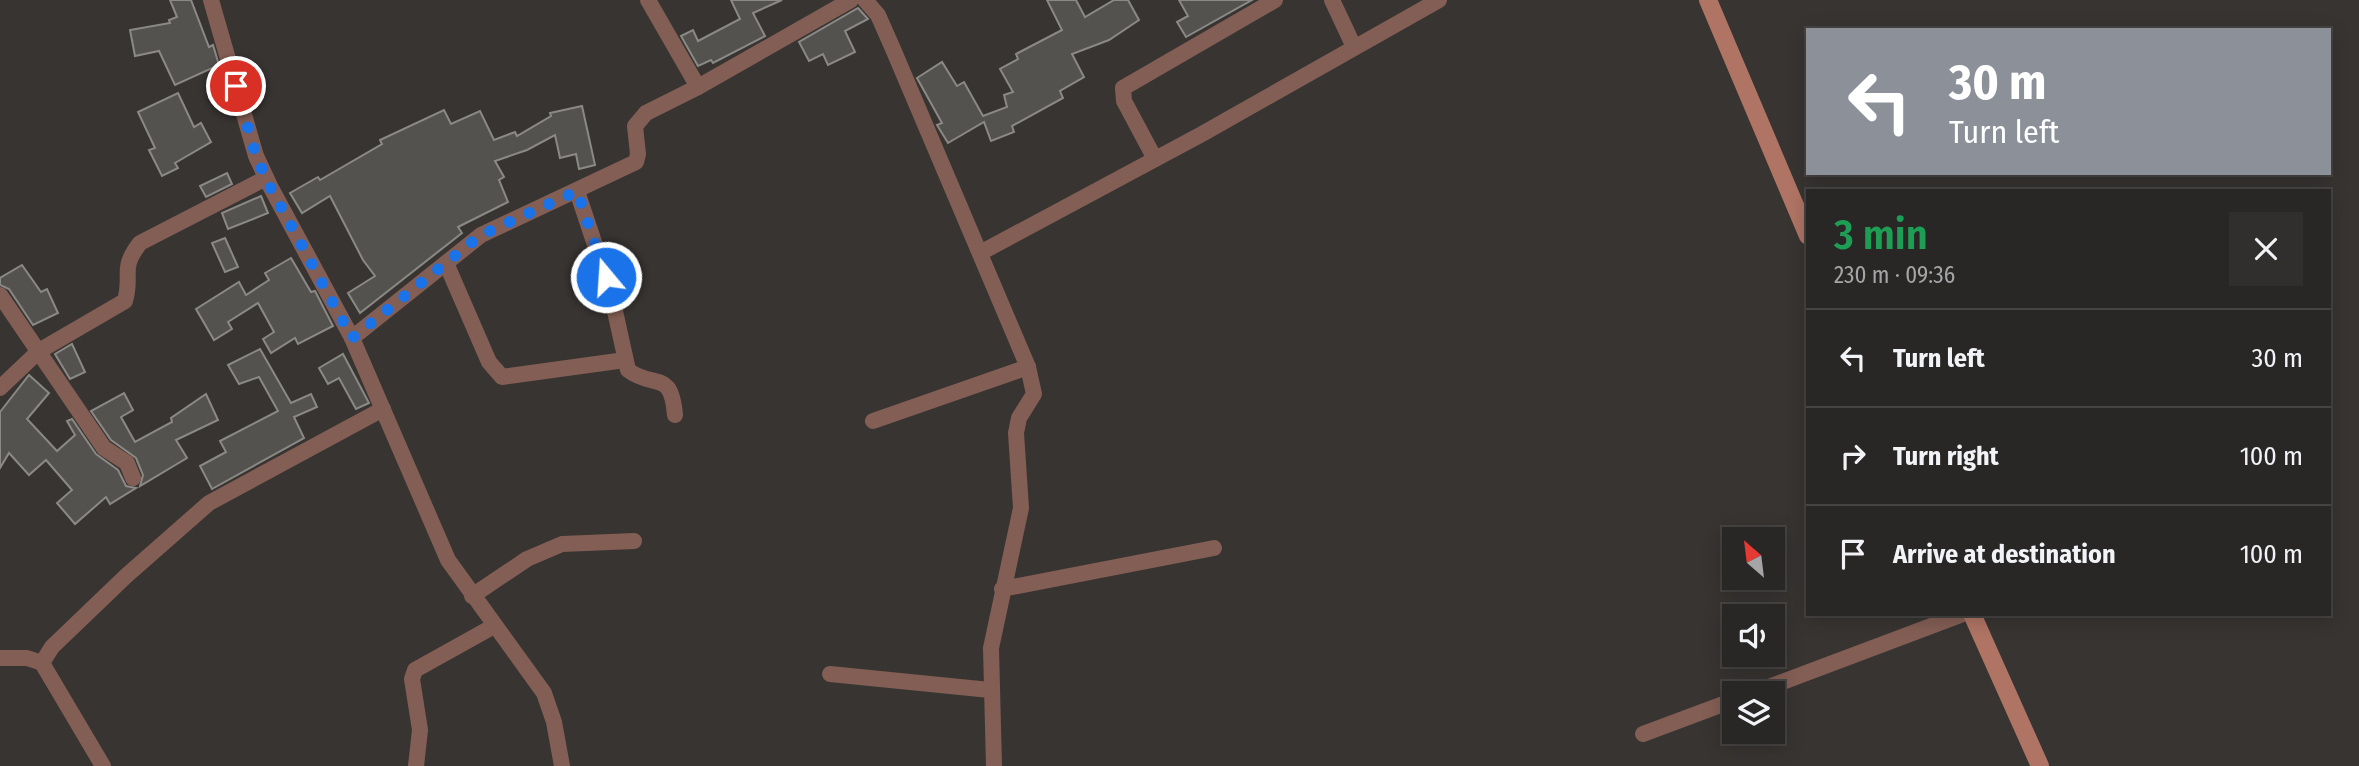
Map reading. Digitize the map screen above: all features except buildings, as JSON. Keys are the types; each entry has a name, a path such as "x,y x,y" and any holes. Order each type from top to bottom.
{"street":[{"path":"211,0 256,156 266,178 352,338 448,560 544,694 554,722 562,766"},
{"path":"648,0 698,87"},
{"path":"352,338 494,228 636,162 638,154 635,126 639,119 851,0"},
{"path":"865,0 878,15 888,38 1028,367 1034,394 1019,418 1016,433 1021,508 992,634 990,690 994,766"},
{"path":"1155,159 1124,101 1123,88 1275,0"},
{"path":"1332,0 1354,47"},
{"path":"980,253 1155,159 1439,0"},
{"path":"1708,0 1806,231"},
{"path":"0,388 39,351 125,301 129,288 125,271 130,255 140,243 266,178"},
{"path":"577,191 611,293 628,370 667,386 673,396 675,415"},
{"path":"446,263 489,362 502,377 625,360"},
{"path":"0,295 104,448 127,463 133,478"},
{"path":"873,421 1028,367"},
{"path":"42,663 52,647 126,576 209,503 383,409"},
{"path":"472,596 527,559 562,544 634,541"},
{"path":"1002,589 1214,548"},
{"path":"1785,681 1958,616"},
{"path":"1973,616 2034,764"},
{"path":"416,766 420,730 412,679 415,670 494,626"},
{"path":"0,658 27,658 42,663 103,766"},
{"path":"830,674 990,690"},
{"path":"1643,734 1722,704"}],"route":[{"path":"236,86 256,156 270,187 352,338 481,235 577,191 606,277"}]}
